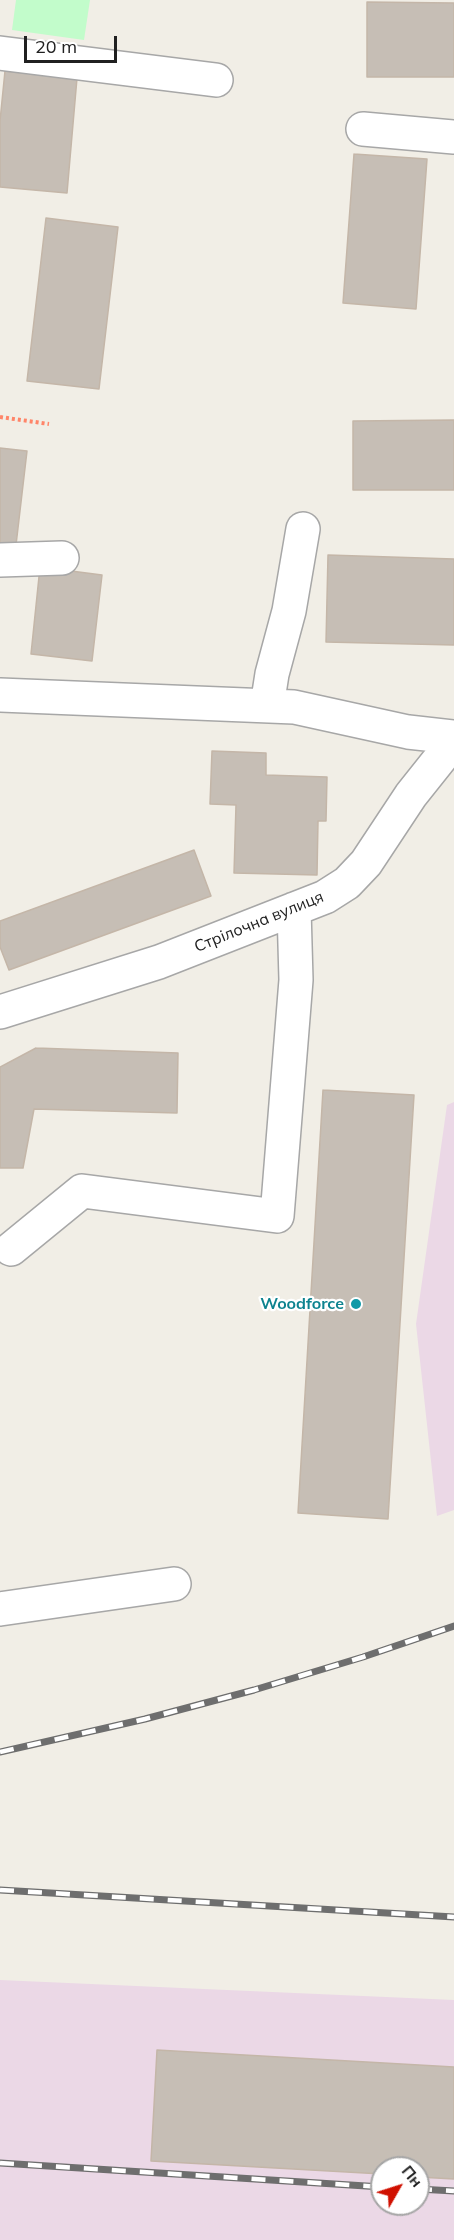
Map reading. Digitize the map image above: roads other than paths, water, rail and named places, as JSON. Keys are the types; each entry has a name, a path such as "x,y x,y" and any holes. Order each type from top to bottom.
{"street":[{"path":"0,54 216,80"},
{"path":"363,129 454,137"},
{"path":"267,706 272,674 289,611 303,529"},
{"path":"0,560 62,558"},
{"name":"Стрілочна вулиця","path":"0,694 294,707 408,732 454,739 411,795 366,863 347,883 325,897 159,962 0,1012"},
{"path":"11,1249 82,1191 277,1216 296,980 294,909"},
{"path":"0,1609 174,1584"}],"railway":[{"path":"0,1752 145,1719 254,1690 454,1626"},
{"path":"0,1890 454,1917"},
{"path":"0,2163 370,2186"},
{"path":"430,2190 454,2191"}],"place":[{"name":"Woodforce","path":"356,1304"}]}
